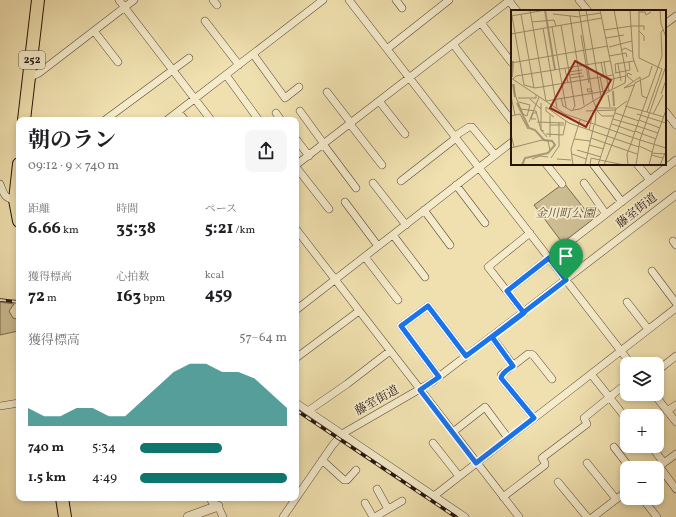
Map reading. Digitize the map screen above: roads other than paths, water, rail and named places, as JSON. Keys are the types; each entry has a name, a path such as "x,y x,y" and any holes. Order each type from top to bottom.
{"highway":[{"name":"252","path":"24,117 38,0"},
{"path":"62,501 65,517"}],"street":[{"path":"120,0 209,117"},
{"path":"30,77 45,69 134,0"},
{"path":"172,117 323,0"},
{"path":"349,0 626,357"},
{"path":"396,0 402,8"},
{"path":"387,49 450,0"},
{"path":"299,164 509,0 516,10"},
{"path":"580,0 587,10"},
{"path":"666,23 676,16"},
{"path":"204,21 239,65"},
{"path":"480,23 511,62"},
{"path":"94,31 118,62"},
{"path":"453,44 511,120"},
{"path":"254,54 286,98 299,87"},
{"path":"109,117 189,58"},
{"path":"226,75 257,117"},
{"path":"328,92 382,165"},
{"path":"379,101 405,134"},
{"path":"300,111 356,188"},
{"path":"178,112 182,117"},
{"path":"666,112 676,126"},
{"path":"276,113 279,117"},
{"path":"401,181 469,127 472,127 495,155"},
{"path":"299,143 308,156"},
{"path":"299,308 511,143"},
{"path":"507,291 676,160"},
{"path":"547,165 562,184"},
{"path":"594,165 622,202"},
{"path":"638,165 650,180"},
{"path":"299,170 329,209"},
{"path":"373,183 406,225"},
{"path":"0,184 5,195 16,204"},
{"path":"584,184 606,214"},
{"path":"456,185 485,223"},
{"name":"藤室街道","path":"299,491 342,434 420,390 439,377 676,195"},
{"path":"345,202 378,246"},
{"path":"424,210 450,245"},
{"path":"299,233 519,517"},
{"path":"524,313 488,266 530,233"},
{"path":"393,235 426,277"},
{"path":"364,257 398,300"},
{"path":"652,271 676,302"},
{"path":"627,302 648,329"},
{"path":"439,377 401,326 428,306 466,356"},
{"path":"434,496 676,308"},
{"path":"299,356 359,311"},
{"path":"492,337 513,366"},
{"path":"308,411 347,384 390,351"},
{"path":"534,418 501,378 501,375 528,354 531,354 552,379"},
{"path":"664,365 676,356"},
{"path":"591,374 620,411"},
{"path":"503,497 545,465 542,458 586,424 584,418 620,388"},
{"path":"660,401 676,422"},
{"path":"0,406 16,403"},
{"path":"299,405 465,517"},
{"path":"668,411 676,405"},
{"path":"453,432 485,408 508,438"},
{"path":"433,443 459,476"},
{"path":"614,447 625,461"},
{"path":"664,463 676,454"},
{"path":"322,460 344,480 347,480 356,470"},
{"path":"587,463 616,499"},
{"path":"664,472 676,489"},
{"path":"558,482 586,517"},
{"path":"377,489 388,509"},
{"path":"593,517 620,496"},
{"name":"藤室街道","path":"283,517 293,501"},
{"path":"365,503 374,517 402,501"},
{"path":"188,517 217,502 223,517"},
{"path":"648,505 657,517"}],"railway":[{"path":"0,300 16,302"},
{"path":"299,412 456,517"}],"park label":[{"name":"金川町公園","path":"565,214"}]}
